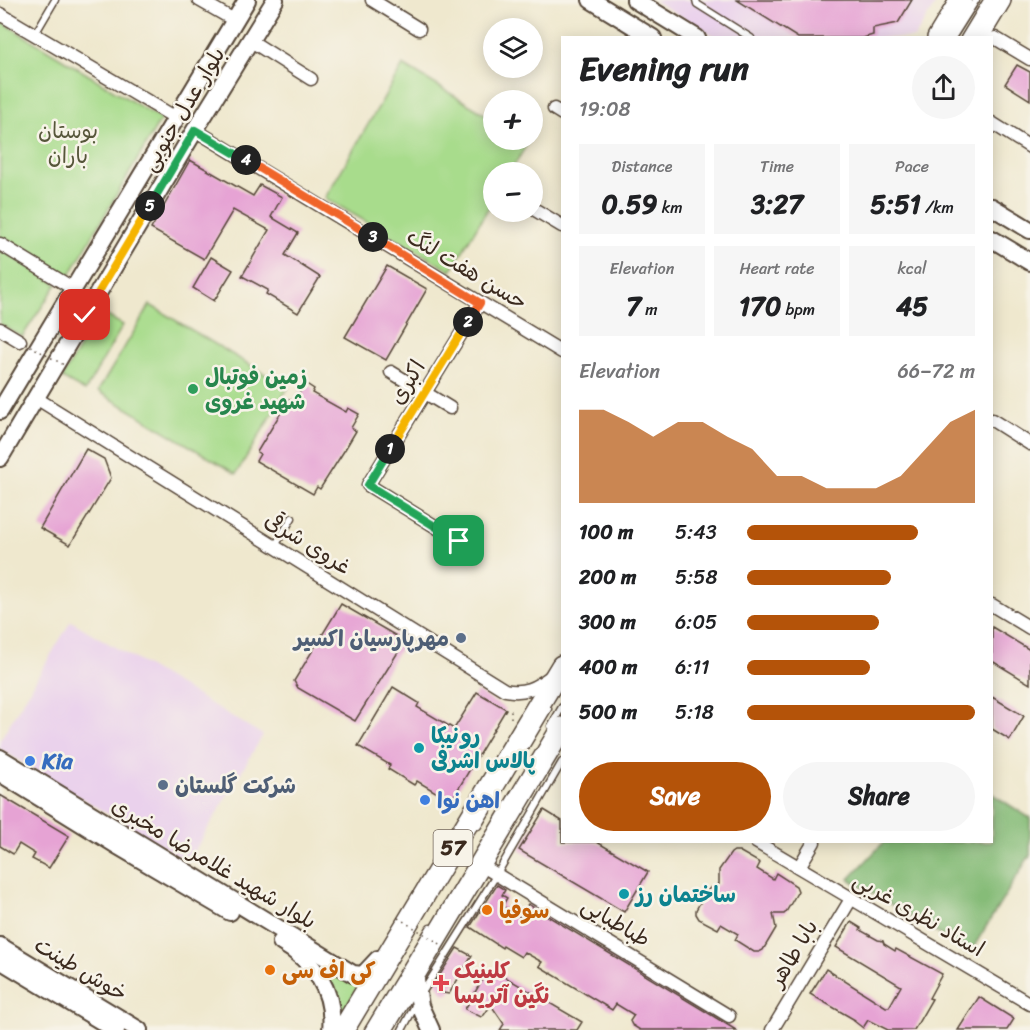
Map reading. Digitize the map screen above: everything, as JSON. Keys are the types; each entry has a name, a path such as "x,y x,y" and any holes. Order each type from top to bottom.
{"highway":[{"path":"939,36 962,0"},
{"path":"987,36 1000,0"},
{"name":"57","path":"343,1030 561,668"},
{"name":"57","path":"381,1030 415,973 489,869 554,733"}],"main road":[{"name":"بلوار عدل جنوبی","path":"0,411 5,390 74,289 247,0"},
{"name":"بلوار عدل جنوبی","path":"0,458 275,0"},
{"path":"591,0 650,36"},
{"path":"635,0 695,36"},
{"path":"993,208 1030,230"},
{"path":"993,240 1030,262"},
{"name":"بلوار شهید غلامرضا مخبری","path":"0,758 121,841"},
{"name":"بلوار شهید غلامرضا مخبری","path":"0,773 121,841 277,934 353,974 360,976 365,974 398,939"},
{"name":"بلوار شهید غلامرضا مخبری","path":"277,934 296,951 323,982 331,1004 331,1030"},
{"name":"خوش طینت","path":"0,946 9,961 116,1030"},
{"name":"خوش طینت","path":"9,961 139,1030"},
{"path":"415,973 419,998 431,1030"}],"street":[{"path":"199,0 234,20"},
{"path":"372,0 419,29"},
{"path":"0,14 176,118"},
{"path":"251,40 311,79"},
{"path":"993,41 1030,59"},
{"path":"993,124 1030,147"},
{"name":"حسن هفت لنگ","path":"195,130 561,351"},
{"path":"543,215 561,225"},
{"path":"0,244 74,289"},
{"name":"اکبری","path":"459,541 368,485 480,303"},
{"path":"0,329 23,342"},
{"path":"391,372 450,408"},
{"name":"غروی شرقی","path":"36,398 506,690 519,693 528,691 561,668"},
{"path":"993,421 1030,444"},
{"path":"993,606 1030,628"},
{"name":"استاد نظری غربی","path":"758,843 1030,1004"},
{"path":"799,867 813,843"},
{"name":"طباطبایی","path":"489,869 729,1016"},
{"name":"بابا طاهر","path":"772,1030 851,898"}],"lane":[{"path":"34,34 55,0"},
{"path":"696,0 697,4 749,36"},
{"path":"953,36 976,0"},
{"path":"965,36 987,0"},
{"path":"275,547 292,518"},
{"path":"473,834 552,702"},
{"path":"554,733 561,710"},
{"path":"402,1030 489,869 561,763"},
{"path":"368,1030 433,923"}],"path":[{"path":"23,342 64,365"},
{"path":"398,918 442,945"}],"shaded area":[{"path":"653,0 938,0 915,36 715,36"},
{"path":"71,621 263,735 188,862 0,749 0,740"}],"green space":[{"name":"بوستان باران","path":"0,21 161,119 68,278 0,238"},
{"path":"403,65 483,113 483,150 523,150 516,162 483,162 483,217 451,271 325,198"},
{"path":"0,249 57,284 22,337 0,324"},
{"name":"زمین فوتبال شهید غروی","path":"150,305 288,388 236,474 98,391"},
{"path":"100,312 123,325 85,391 62,378"},
{"path":"993,795 1030,818 1030,855 970,953 849,879 883,843 993,843"},
{"path":"328,966 362,978 337,1030 326,975"}],"building":[{"path":"737,0 912,0 898,23 873,28 873,35 795,36"},
{"path":"1017,65 1030,72 1030,100 1005,84"},
{"path":"190,160 253,196 260,185 282,197 271,217 298,233 285,255 320,277 298,313 266,294 268,290 242,276 269,230 233,210 204,259 151,229"},
{"path":"211,257 233,270 214,301 193,288"},
{"path":"387,266 427,289 386,360 345,337"},
{"path":"305,383 314,389 312,393 346,412 348,408 359,414 351,428 356,431 320,489 317,487 313,494 256,461 260,454 257,452 289,399 294,402"},
{"path":"86,449 104,459 111,478 70,545 40,528"},
{"path":"341,604 405,641 355,721 298,688 294,681"},
{"path":"993,628 1030,650 1030,684 993,662"},
{"path":"393,687 419,703 417,707 454,729 477,692 506,709 451,801 417,781 414,785 388,769 390,765 358,746"},
{"path":"993,698 1024,716 1010,740 993,730"},
{"path":"0,795 69,836 49,868 32,859 35,854 19,844 13,854 0,846"},
{"path":"544,810 561,820 561,843 599,843 648,872 624,912 519,850"},
{"path":"734,851 739,851 760,863 757,869 773,879 776,873 796,886 798,891 784,914 773,914 776,928 763,950 759,952 754,952 735,940 738,934 721,924 718,929 699,919 696,914 707,890 719,884 719,870"},
{"path":"497,885 505,890 502,895 507,898 502,906 520,917 528,904 736,1030 640,1030 630,1021 634,1015 616,1004 612,1010 539,966 542,962 524,952 521,957 503,946 502,948 470,927"},
{"path":"851,922 895,951 896,949 942,974 929,998 932,999 914,1030 888,1030 868,1020 863,1028 855,1020 810,994 826,969 886,1007 889,1007 901,986 836,947"},
{"path":"457,948 472,956 449,994 443,993 436,981"},
{"path":"495,971 582,1022 577,1030 500,1030 504,1024 491,1005 481,1017 465,1009 487,972 492,974"},
{"path":"979,997 1014,1019 1007,1030 958,1030"}],"place":[{"name":"زمین فوتبال شهید غروی","path":"193,389"},
{"name":"مهرپارسیان اکسیر","path":"461,638"},
{"name":"رونیکا پالاس اشرفی","path":"419,748"},
{"name":"Kia","path":"30,761"},
{"name":"شرکت گلستان","path":"163,785"},
{"name":"اهن نوا","path":"425,800"},
{"name":"ساختمان رز","path":"624,894"},
{"name":"سوفیا","path":"487,910"},
{"name":"کی اف سی","path":"270,970"},
{"name":"کلینیک نگین آتریسا","path":"441,983"}],"route":[{"path":"85,315 195,130 480,303 368,485 459,541"}]}
